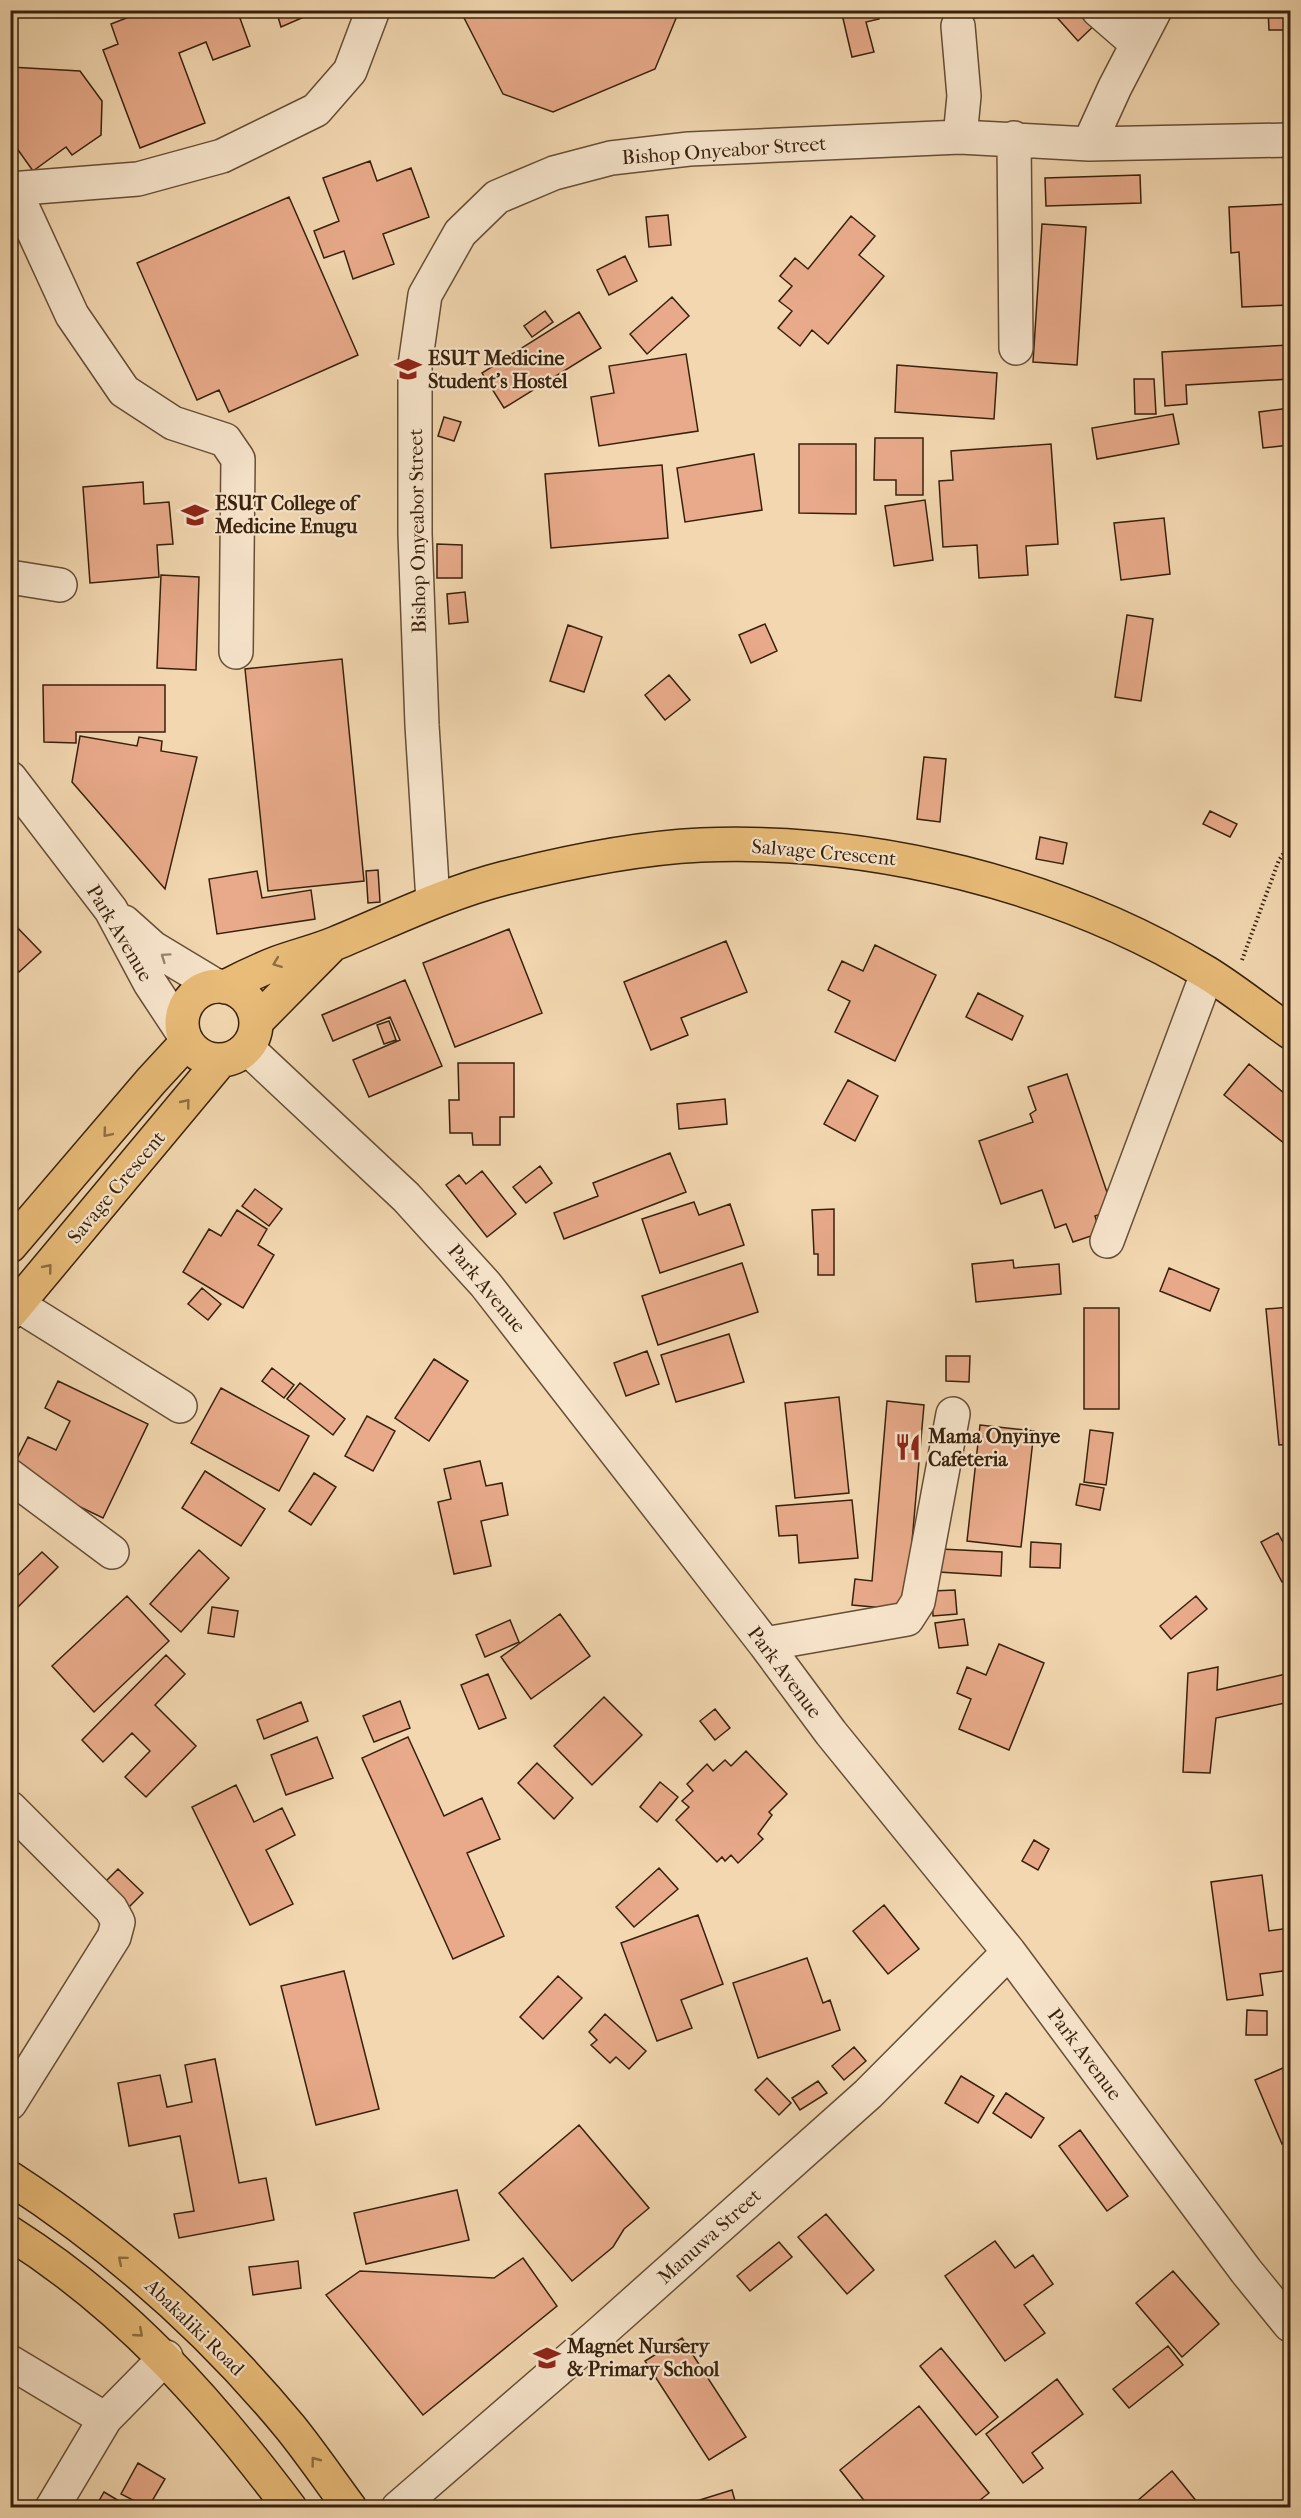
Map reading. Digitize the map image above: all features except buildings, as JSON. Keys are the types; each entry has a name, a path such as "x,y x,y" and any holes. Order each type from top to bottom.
{"main road":[{"name":"Salvage Crescent","path":"220,986 277,963 332,945 433,901 505,878 634,852 701,845 828,849 907,859 1044,897 1135,935 1219,982 1290,1032"},
{"name":"Savage Crescent","path":"14,1309 113,1188 241,1043 332,945"},
{"path":"220,986 244,997 253,1011 241,1043 202,1056 185,1038 182,1021 188,1002 197,993 220,986"},
{"path":"10,1246 185,1038"},
{"path":"84,1159 113,1188"},
{"name":"Abakaliki Road","path":"10,2178 87,2230 196,2324 290,2427 350,2508"},
{"path":"10,2233 60,2267 166,2357 223,2423 290,2508"}],"street":[{"path":"236,652 238,459 225,440 173,423 124,391 72,315 12,189 138,179 232,151 316,110 350,71 373,10"},
{"path":"1098,10 1137,43"},
{"path":"1089,144 1155,10"},
{"path":"958,26 964,96 960,137"},
{"name":"Bishop Onyeabor Street","path":"433,901 422,725 415,534 415,365 425,295 460,233 497,197 554,172 611,158 688,149 960,137 1014,138 1089,144 1290,140"},
{"path":"1014,138 1016,348"},
{"path":"10,577 60,585"},
{"name":"Park Avenue","path":"10,778 111,909 150,983 185,1038"},
{"path":"111,909 153,948 220,986"},
{"path":"1107,1241 1219,982"},
{"name":"Park Avenue","path":"241,1043 406,1197 486,1285 765,1644 831,1733 1009,1952 1246,2271 1290,2325"},
{"path":"14,1309 180,1406"},
{"path":"765,1644 907,1619 918,1602 953,1414"},
{"path":"10,1476 112,1552"},
{"path":"10,1808 111,1909 118,1922 114,1937 10,2103"},
{"name":"Manuwa Street","path":"398,2508 599,2334 868,2094 1009,1952"},
{"path":"52,2508 105,2419 166,2357"},
{"path":"10,2362 105,2419"}],"path":[{"path":"1219,982 1279,860 1290,845"}],"place":[{"name":"ESUT Medicine Student's Hostel","path":"408,369"},
{"name":"ESUT College of Medicine Enugu","path":"195,515"},
{"name":"Mama Onyinye Cafeteria","path":"908,1447"},
{"name":"Magnet Nursery & Primary School","path":"547,2358"}]}
